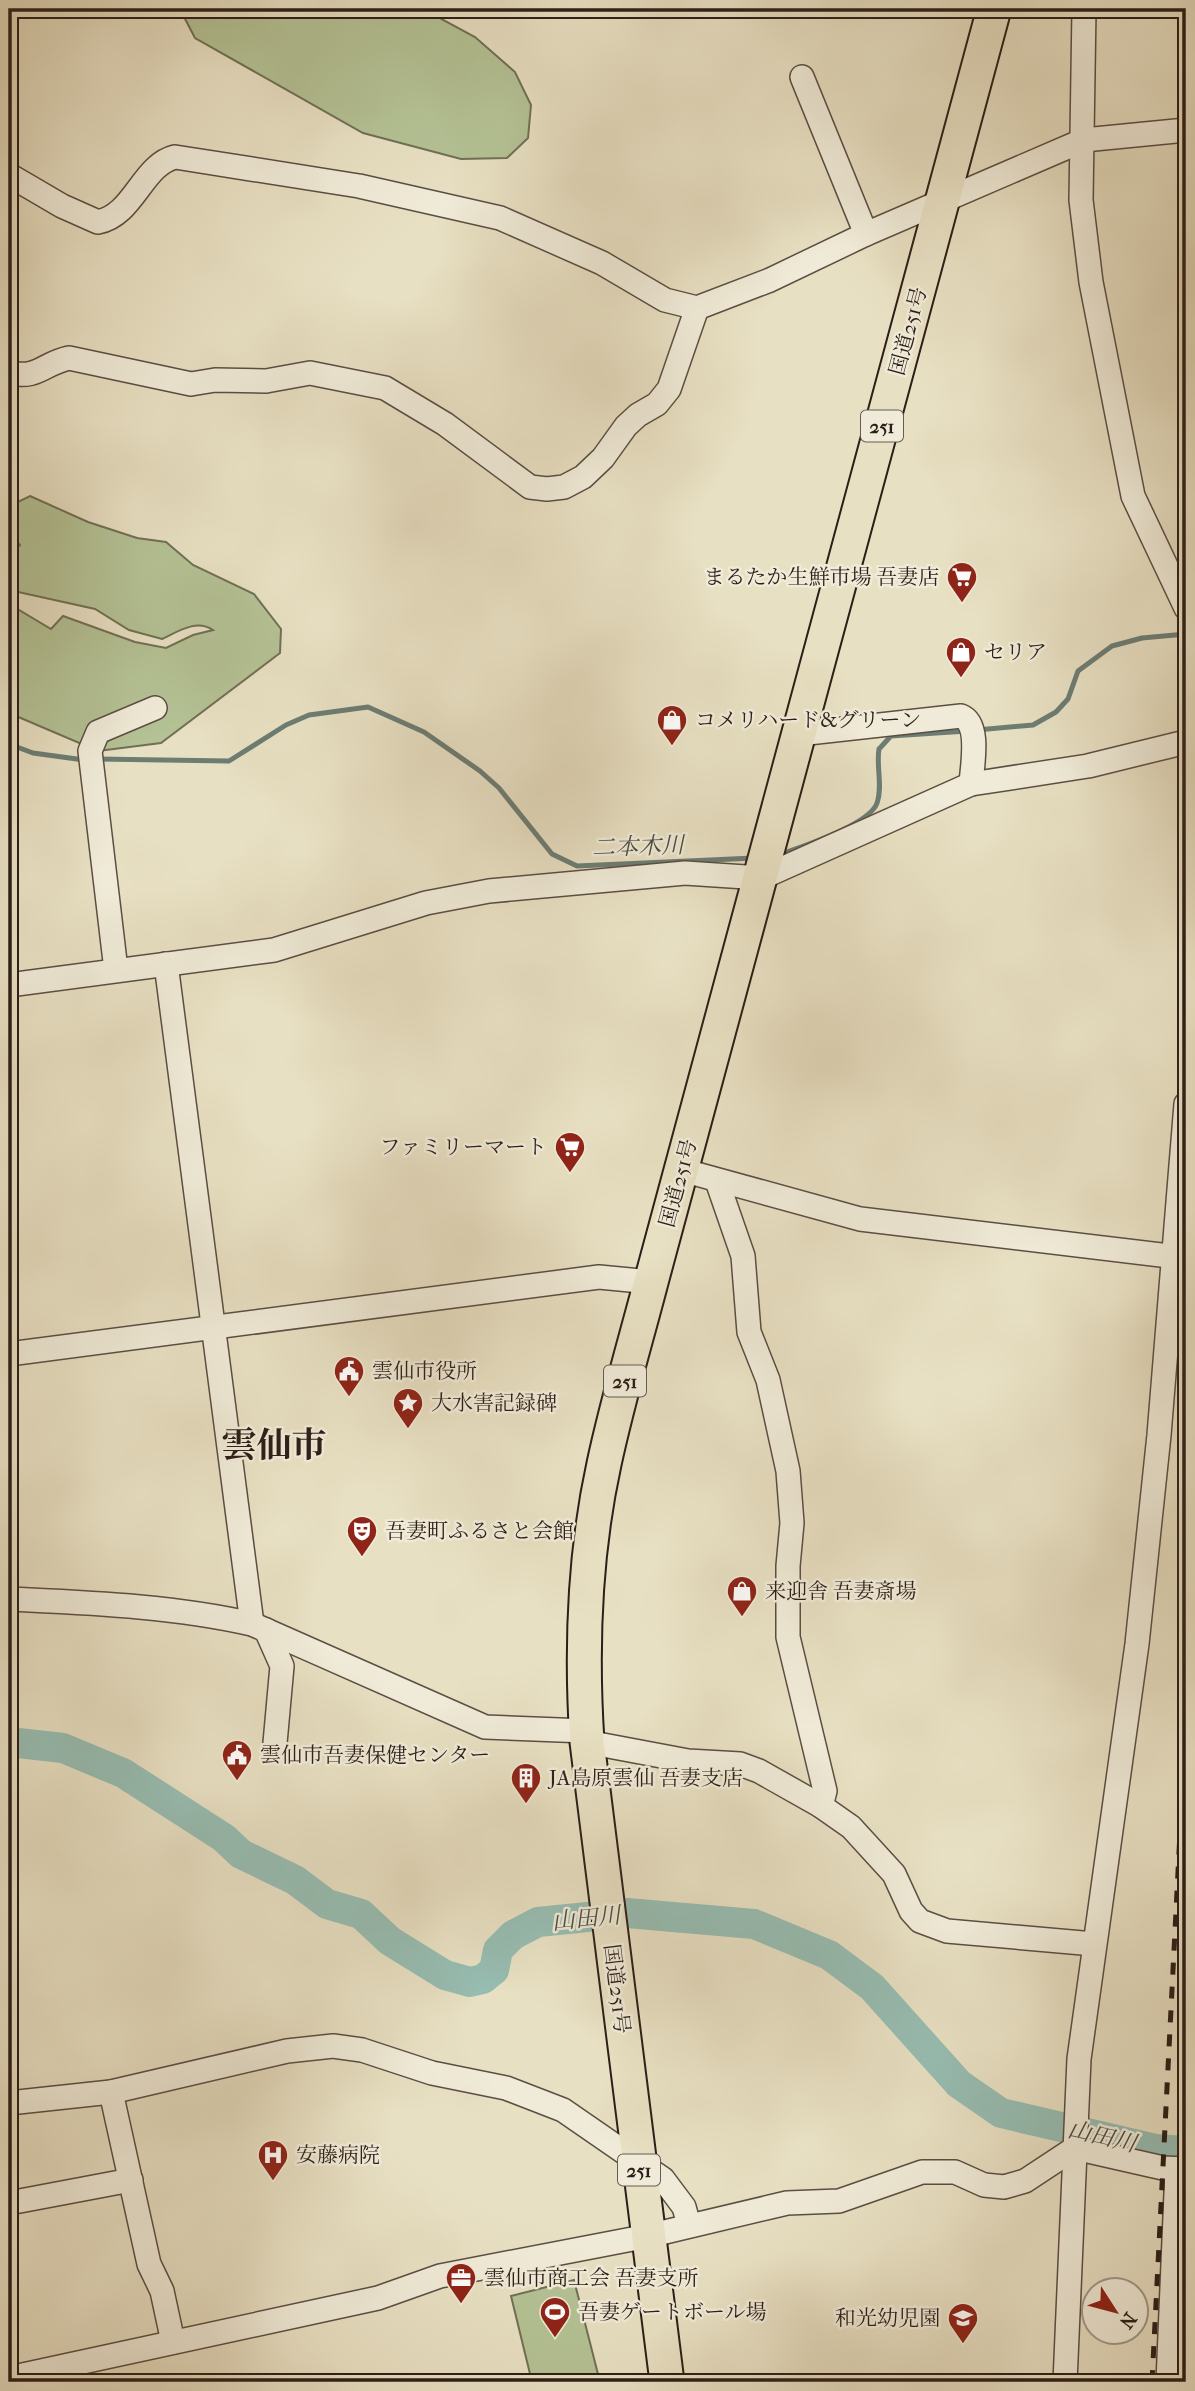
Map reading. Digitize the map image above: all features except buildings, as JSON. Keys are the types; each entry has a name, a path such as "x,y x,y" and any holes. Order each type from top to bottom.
{"highway":[{"name":"国道251号","path":"667,2382 587,1736 584,1626 590,1552 604,1465 650,1282 994,9"}],"street":[{"path":"1084,9 1081,200 1118,433 1133,496 1186,608"},
{"path":"802,77 866,234"},
{"path":"9,175 62,206 99,222 119,212 163,162 183,156 359,186 500,218 580,253 665,300 697,308 770,279 866,234 1084,140 1186,130"},
{"path":"498,207 540,222 573,240 580,247 580,253"},
{"path":"9,373 35,375 56,361 82,359 191,384 215,380 266,381 310,373 385,388 445,424 487,458 530,487 547,489 564,487 583,477 603,458 626,426 657,404 668,389 697,308"},
{"path":"116,970 91,743 98,732 155,708"},
{"path":"799,734 961,716 972,733 971,784"},
{"path":"9,985 274,950 426,903 489,891 765,864 971,784 1088,766 1186,742"},
{"path":"166,964 214,1328 259,1627 282,1666 275,1743"},
{"path":"1065,2382 1079,2059 1137,1644 1179,1257 1186,1104"},
{"path":"682,1170 860,1219 1179,1257"},
{"path":"717,1181 743,1256 749,1332 768,1380 788,1471 792,1523 788,1566 788,1637 825,1791 821,1806"},
{"path":"9,1354 600,1278 650,1282"},
{"path":"9,1599 113,1604 219,1616 259,1627 485,1727 587,1736 688,1761 740,1763 821,1806 851,1827 875,1850 894,1874 911,1911 932,1927 947,1931 1094,1944"},
{"path":"9,2103 111,2092 287,2051 333,2046 362,2050 432,2073 506,2088 563,2110 638,2161 673,2189 689,2225"},
{"path":"111,2092 149,2264 162,2291 173,2342"},
{"path":"1076,2143 1181,2169 1168,2382"},
{"path":"9,2378 378,2298 440,2276 648,2236 787,2203 839,2201 922,2172 955,2172 984,2185 1004,2188 1025,2181 1076,2143"},
{"path":"9,2203 131,2180"}],"green space":[{"path":"183,9 423,9 475,37 515,72 531,105 528,138 507,158 461,159 363,133 195,38 182,13"},
{"path":"30,496 88,522 137,538 166,542 193,565 254,594 281,629 280,653 161,743 98,751 9,713 9,604 51,629 63,616 135,642 166,648 193,635 213,630 194,626 162,639 129,630 95,609 9,590 9,556 20,545 9,533 9,498 14,504"},
{"name":"吾妻ゲートボール場","path":"574,2280 600,2382 532,2382 511,2296"}],"waterway":[{"name":"二本木川","path":"977,730 1033,725 1056,712 1068,699 1078,671 1112,646 1142,638 1186,634"},
{"name":"二本木川","path":"97,759 229,761 286,725 309,715 368,707 424,732 480,771 499,788 552,854 577,866 754,858"},
{"name":"二本木川","path":"778,855 848,827 872,811 879,797 879,749 891,736 967,731"},
{"name":"二本木川","path":"9,744 33,753 84,760"},
{"name":"山田川","path":"9,1742 63,1748 123,1773 224,1838 241,1854 295,1880 327,1904 361,1914 390,1941 445,1975 470,1982 483,1979 494,1970 498,1950 513,1935 538,1922 627,1913 754,1924 829,1955 872,1987 959,2084 1001,2113 1156,2149 1186,2151"}],"railway":[{"path":"1152,2382 1186,1715"}],"place":[{"name":"まるたか生鮮市場 吾妻店","path":"962,604"},
{"name":"セリア","path":"961,679"},
{"name":"コメリハード&グリーン","path":"672,747"},
{"name":"ファミリーマート","path":"570,1174"},
{"name":"雲仙市役所","path":"349,1398"},
{"name":"大水害記録碑","path":"408,1430"},
{"name":"吾妻町ふるさと会館","path":"362,1558"},
{"name":"来迎舎 吾妻斎場","path":"742,1618"},
{"name":"雲仙市吾妻保健センター","path":"237,1782"},
{"name":"JA島原雲仙 吾妻支店","path":"526,1805"},
{"name":"安藤病院","path":"273,2182"},
{"name":"雲仙市商工会 吾妻支所","path":"461,2305"},
{"name":"吾妻ゲートボール場","path":"555,2339"},
{"name":"和光幼児園","path":"963,2345"}],"district":[{"name":"雲仙市","path":"274,1445"}]}
